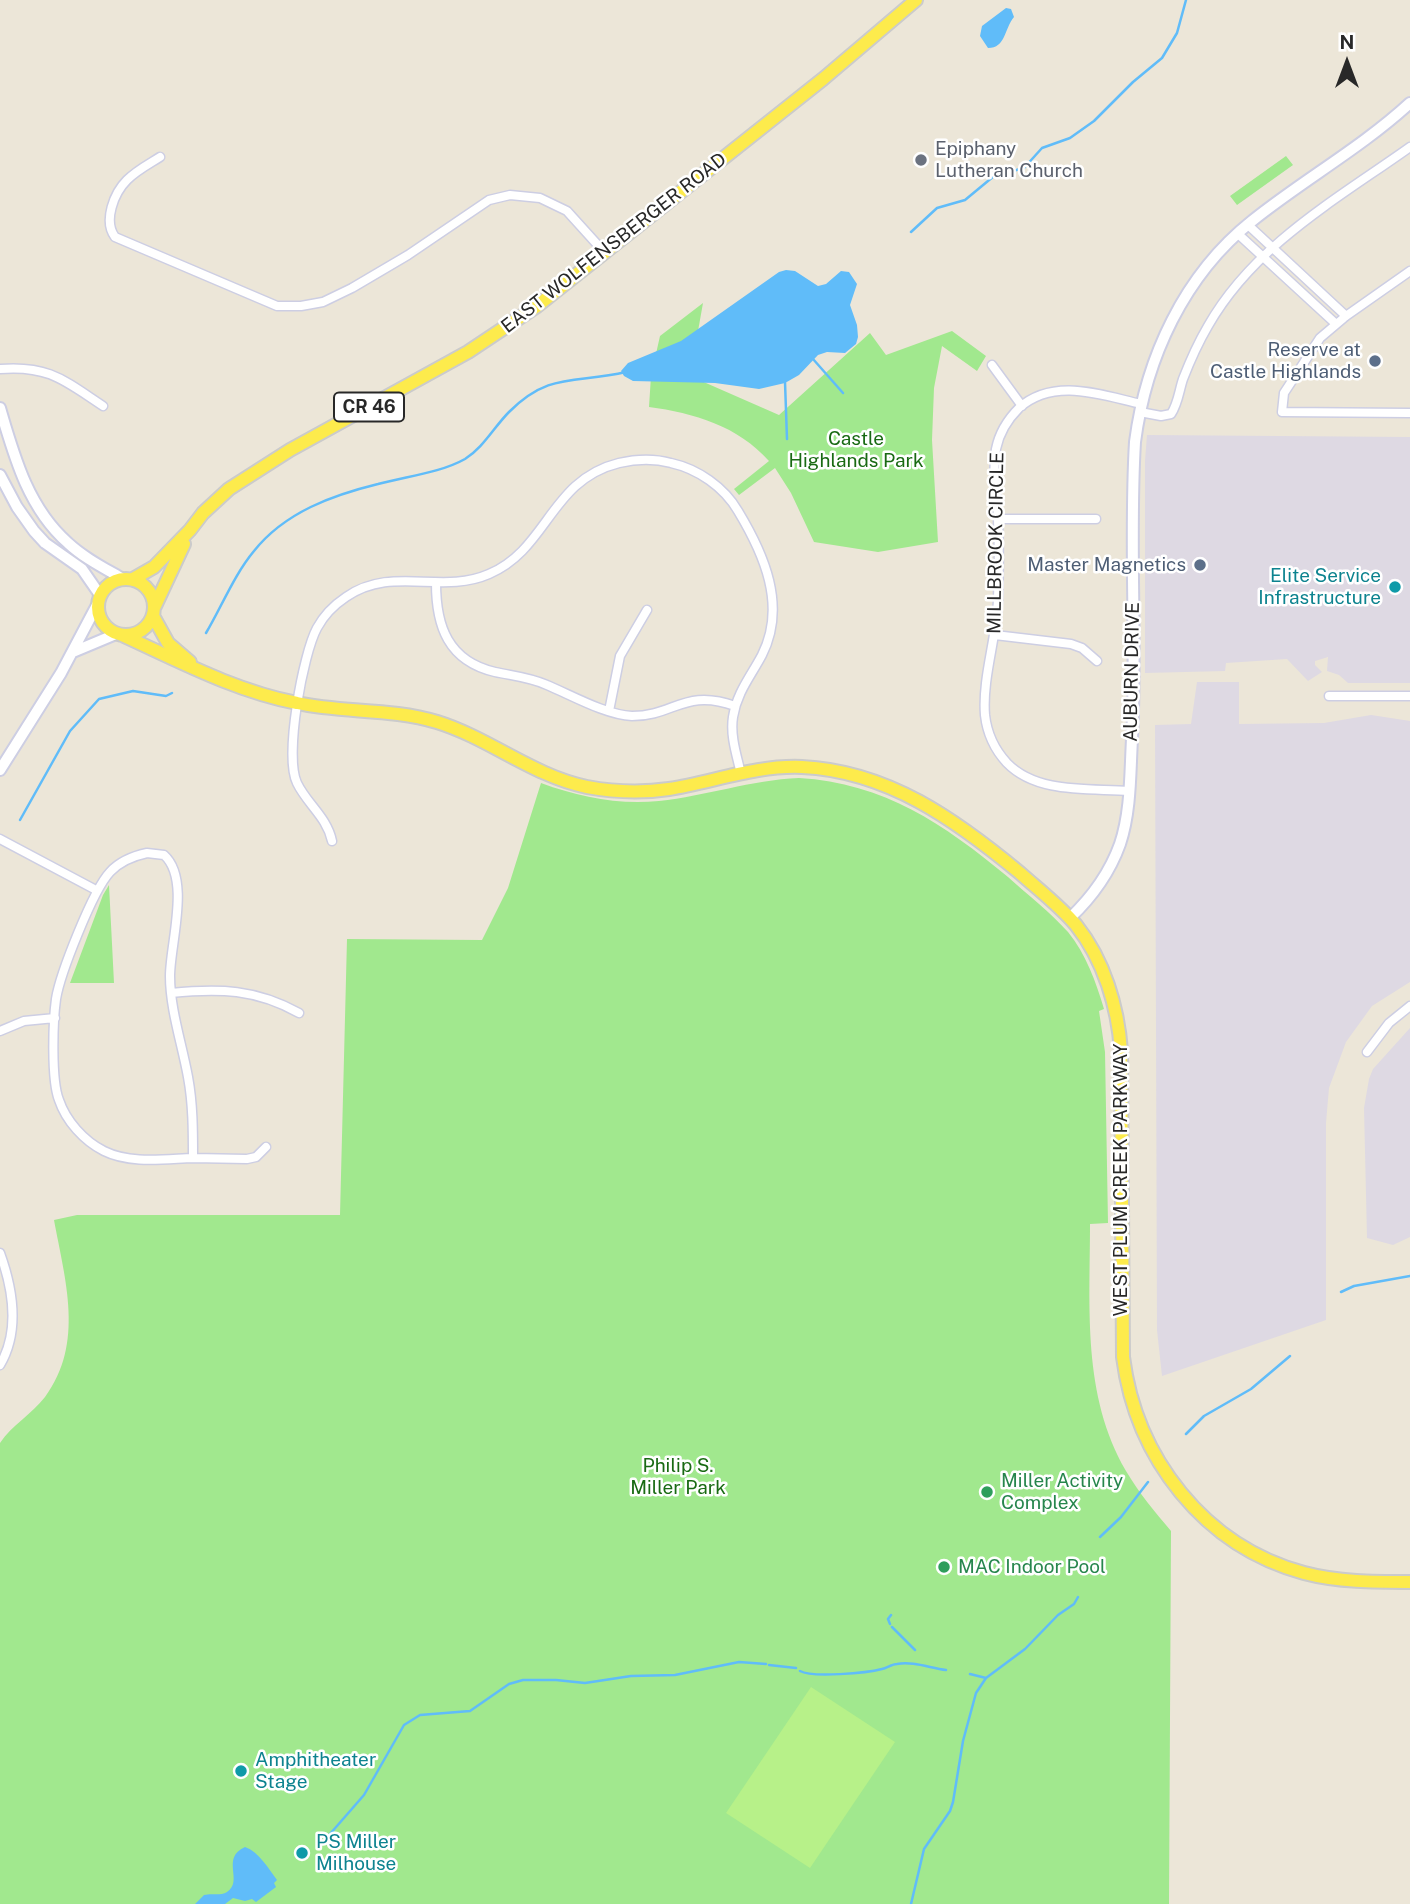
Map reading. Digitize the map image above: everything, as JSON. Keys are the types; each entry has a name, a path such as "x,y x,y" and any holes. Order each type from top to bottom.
{"main road":[{"name":"EAST WOLFENSBERGER ROAD","path":"128,579 154,568 203,513 229,489 290,450 468,352 537,306 823,79 916,0"},
{"name":"EAST WOLFENSBERGER ROAD","path":"154,611 190,530"},
{"path":"128,579 148,589 154,611 141,631 119,634 102,622 99,599 109,584 128,579"},
{"name":"WEST PLUM CREEK PARKWAY","path":"154,611 168,643 200,671"},
{"name":"WEST PLUM CREEK PARKWAY","path":"119,634 234,685 299,704 401,713 429,720 458,730 549,775 585,786 642,792 780,768 838,771 884,784 923,803 959,826 1070,918 1103,973 1119,1030 1121,1051 1122,1345 1128,1390 1146,1441 1168,1478 1189,1504 1217,1529 1250,1550 1286,1567 1318,1576 1353,1581 1410,1582"}],"street":[{"name":"AUBURN DRIVE","path":"1070,918 1100,882 1115,858 1124,827 1129,791 1134,682 1134,459 1141,408 1155,359 1173,318 1201,275 1237,233 1410,103"},
{"path":"992,365 1022,406 1041,395 1074,390 1161,416 1171,414 1187,368 1209,325 1227,296 1262,256 1410,148"},
{"path":"160,157 125,182 109,221 109,229 115,237 277,306 323,302 408,256 489,200 509,195 540,198 567,211 605,253"},
{"path":"1247,224 1346,316"},
{"path":"1237,233 1336,324"},
{"path":"1410,271 1346,316 1320,338 1284,393 1282,412 1410,413"},
{"path":"0,369 20,367 44,371 64,379 103,406"},
{"name":"MILLBROOK CIRCLE","path":"1022,406 1007,422 996,450 998,597 985,712 993,744 1023,776 1040,783 1129,791"},
{"path":"0,408 9,444 22,477 49,522 58,534 83,555 128,579"},
{"path":"332,841 324,820 302,791 294,775 292,744 309,647 318,626 333,607 351,593 374,583 401,580 453,583 478,578 509,562 534,538 564,496 591,473 614,464 645,459 668,462 689,468 708,479 732,502 761,556 772,588 774,614 768,641 740,691 736,706 732,727 741,774"},
{"path":"0,475 34,531 45,543 82,569 99,599 73,652 0,770"},
{"path":"998,519 1096,519"},
{"path":"436,583 440,626 452,646 479,667 528,678 609,711 629,716 648,714 699,699 714,699 736,706"},
{"path":"609,711 621,656 647,610"},
{"path":"73,652 119,634"},
{"path":"995,635 1071,644 1082,648 1097,661"},
{"path":"1329,696 1410,696"},
{"path":"0,839 96,890"},
{"path":"193,1158 191,1094 170,975 177,898 174,867 170,860 157,853 136,855 116,866 96,890 60,984 55,1018 55,1084 58,1099 66,1115 89,1142 117,1157 155,1160 247,1159 256,1157 266,1147"},
{"path":"172,993 223,989 244,992 282,1004 299,1013"},
{"path":"1367,1052 1389,1023 1410,1006"},
{"path":"0,1031 24,1021 55,1018"},
{"path":"0,1253 13,1313 10,1343 0,1365"}],"shaded area":[{"name":"Master Magnetics","path":"1147,435 1410,437 1410,683 1348,683 1339,675 1327,671 1328,657 1315,661 1315,665 1322,672 1308,681 1287,659 1226,663 1225,671 1145,673"},
{"path":"1197,682 1239,682 1239,724 1324,723 1371,715 1410,721 1410,982 1372,1006 1346,1042 1329,1088 1326,1123 1326,1320 1162,1376 1157,1330 1155,725 1191,724"},
{"path":"1410,1028 1410,1237 1393,1245 1367,1238 1364,1108 1373,1069"}],"green space":[{"path":"1286,156 1293,165 1237,205 1230,196"},
{"name":"Castle Highlands Park","path":"703,303 690,376 779,415 870,333 886,355 952,331 986,356 977,371 942,346 934,388 932,440 938,542 878,552 814,542 791,493 775,468 739,495 734,489 769,461 757,449 729,430 699,417 649,407 651,376 660,336"},
{"name":"Philip S. Miller Park","path":"799,778 859,788 886,798 960,840 1008,877 1068,932 1085,959 1101,999 1104,1009 1099,1011 1105,1052 1108,1223 1090,1224 1092,1350 1095,1382 1112,1442 1131,1479 1171,1531 1169,1904 0,1904 0,1443 45,1397 65,1355 69,1311 54,1220 77,1215 340,1215 347,939 482,940 508,888 541,783 599,799 644,802"},
{"path":"109,885 114,983 70,983 103,895"},
{"path":"811,1687 895,1742 810,1868 726,1813"}],"water":[{"path":"1006,8 1011,9 1014,17 1002,41 988,48 980,36 982,26"},
{"path":"795,271 818,286 826,284 841,271 849,272 857,284 850,305 857,325 856,344 845,353 827,352 818,355 799,375 785,383 759,389 715,383 633,381 624,376 621,371 628,363 681,341 779,272"},
{"path":"245,1847 267,1866 277,1880 274,1883 276,1887 256,1902 252,1899 245,1901 233,1898 225,1904 195,1904 204,1895 225,1893 232,1887 234,1857"}],"waterway":[{"path":"911,232 937,208 965,200 994,176 1024,168 1042,148 1070,138 1094,121 1133,82 1162,58 1177,33 1186,0"},
{"path":"813,359 843,393"},
{"path":"206,633 247,560 266,537 295,516 344,494 434,471 465,459 483,443 509,412 524,399 551,384 626,372"},
{"path":"785,382 787,439"},
{"path":"20,820 70,731 99,699 133,691 166,696 172,693"},
{"path":"1341,1292 1354,1286 1410,1276"},
{"path":"1186,1434 1204,1416 1251,1389 1290,1356"},
{"path":"1100,1537 1121,1517 1148,1482"},
{"path":"911,1904 924,1849 950,1811 953,1802 963,1741 976,1693 986,1678 1025,1649 1058,1615 1074,1604 1078,1597"},
{"path":"890,1624 888,1619 891,1615"},
{"path":"892,1627 915,1650"},
{"path":"323,1842 364,1795 404,1725 420,1715 470,1711 509,1684 523,1680 585,1683 631,1676 675,1675 739,1662 766,1664"},
{"path":"800,1671 816,1674 853,1673 875,1671 903,1663 946,1670"},
{"path":"769,1665 796,1668"},
{"path":"970,1674 986,1678"}],"place":[{"name":"Epiphany Lutheran Church","path":"921,160"},
{"name":"Reserve at Castle Highlands","path":"1375,361"},
{"name":"Master Magnetics","path":"1200,565"},
{"name":"Elite Service Infrastructure","path":"1395,587"},
{"name":"Miller Activity Complex","path":"987,1492"},
{"name":"MAC Indoor Pool","path":"944,1567"},
{"name":"Amphitheater Stage","path":"241,1771"},
{"name":"PS Miller Milhouse","path":"302,1853"}]}
